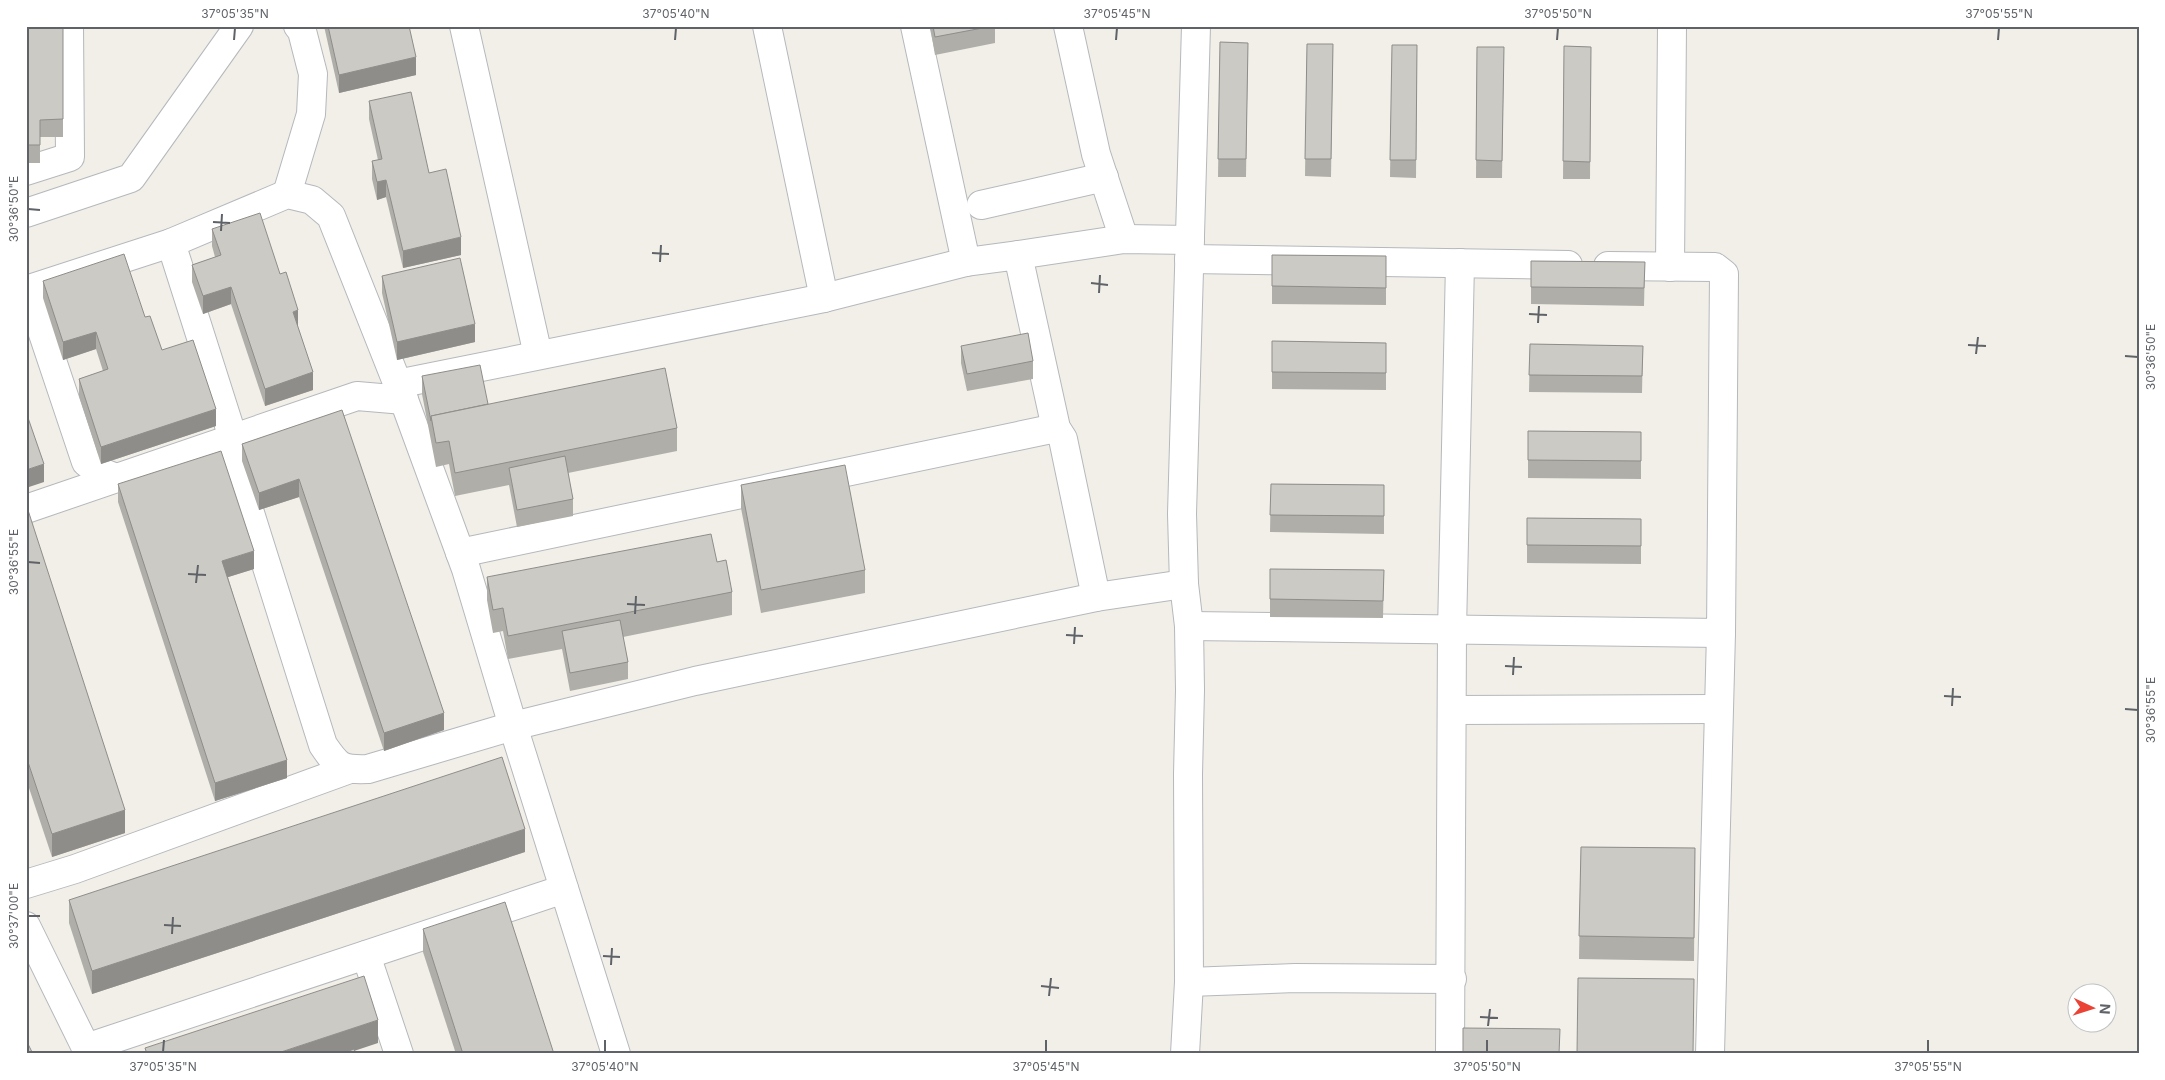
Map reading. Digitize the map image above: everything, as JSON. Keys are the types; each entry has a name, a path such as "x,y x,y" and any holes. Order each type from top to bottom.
{"lane":[{"path":"26,172 70,157 69,26"},
{"path":"26,213 130,178 239,26"},
{"path":"287,194 311,114 313,74 302,31 298,26"},
{"path":"464,26 538,355"},
{"path":"767,26 824,298"},
{"path":"916,26 966,262"},
{"path":"1068,26 1096,154 1124,239"},
{"path":"1185,1054 1189,982 1189,626 1184,584 1182,514 1196,26"},
{"path":"1670,267 1672,26"},
{"path":"982,205 1104,177"},
{"path":"116,478 96,470 86,462 27,290 171,243 287,194 312,200 331,216 400,392 460,553 616,1054"},
{"path":"26,509 357,396 400,392 538,355 824,298 966,262 1124,239 1190,250 1460,264 1715,267 1724,274 1721,633 1710,1054"},
{"path":"171,243 323,745 336,764 347,770"},
{"path":"1018,255 1056,428 1063,439 1096,597"},
{"path":"1450,1054 1452,979 1452,631 1460,264"},
{"path":"460,553 1056,428"},
{"path":"26,884 75,869 347,770 368,769 513,726 694,681 1096,597 1184,584"},
{"path":"1189,626 1452,631 1721,633"},
{"path":"1452,710 1718,710"},
{"path":"26,926 88,1051 564,889"},
{"path":"366,955 399,1054"},
{"path":"1189,982 1295,978 1452,979"}],"building":[{"path":"26,26 63,26 63,119 40,120 40,145 26,145"},
{"path":"328,26 409,26 416,57 339,75"},
{"path":"933,26 993,26 935,37"},
{"path":"1220,42 1248,43 1246,159 1218,159"},
{"path":"1307,44 1333,44 1331,159 1305,159"},
{"path":"1392,45 1417,45 1416,160 1390,160"},
{"path":"1564,46 1591,47 1590,162 1563,161"},
{"path":"1477,47 1504,47 1502,161 1476,160"},
{"path":"411,92 429,173 446,169 461,237 403,251 386,180 377,182 372,161 382,159 369,101"},
{"path":"260,213 280,274 286,272 298,310 293,312 313,372 265,389 231,287 203,296 192,265 221,255 212,229"},
{"path":"124,254 145,317 150,316 162,350 193,340 216,409 101,447 79,379 108,369 96,332 63,342 43,281"},
{"path":"1272,255 1386,256 1386,288 1272,286"},
{"path":"460,258 475,324 397,342 382,276"},
{"path":"1531,261 1645,262 1644,288 1531,287"},
{"path":"1028,333 1033,361 967,374 961,346"},
{"path":"1272,341 1386,343 1386,373 1272,372"},
{"path":"1530,344 1643,346 1642,376 1529,375"},
{"path":"480,365 488,404 431,416 431,421 422,376"},
{"path":"665,368 677,428 455,473 449,441 436,443 431,416"},
{"path":"342,410 444,713 384,733 299,479 259,493 242,444"},
{"path":"26,412 44,464 26,470"},
{"path":"1528,431 1641,432 1641,461 1528,460"},
{"path":"221,451 254,551 222,561 287,760 215,783 118,484"},
{"path":"565,456 573,499 517,510 509,468"},
{"path":"845,465 865,570 761,590 741,485"},
{"path":"1271,484 1384,485 1384,516 1270,515"},
{"path":"27,507 125,810 52,834 26,756"},
{"path":"1527,518 1641,519 1641,546 1527,545"},
{"path":"711,534 717,562 726,560 732,592 508,636 503,608 493,610 487,577"},
{"path":"1270,569 1384,570 1383,601 1270,599"},
{"path":"620,620 628,662 570,673 562,631"},
{"path":"502,757 525,829 92,971 69,900"},
{"path":"1581,847 1695,848 1694,938 1579,936"},
{"path":"505,902 554,1054 463,1054 423,929"},
{"path":"364,976 378,1020 275,1054 147,1054 145,1048"},
{"path":"1578,978 1694,979 1693,1054 1577,1054"},
{"path":"1463,1028 1560,1029 1559,1054 1463,1054"},
{"path":"26,1040 33,1054 26,1054"},
{"path":"354,1049 356,1054 341,1054"}]}
